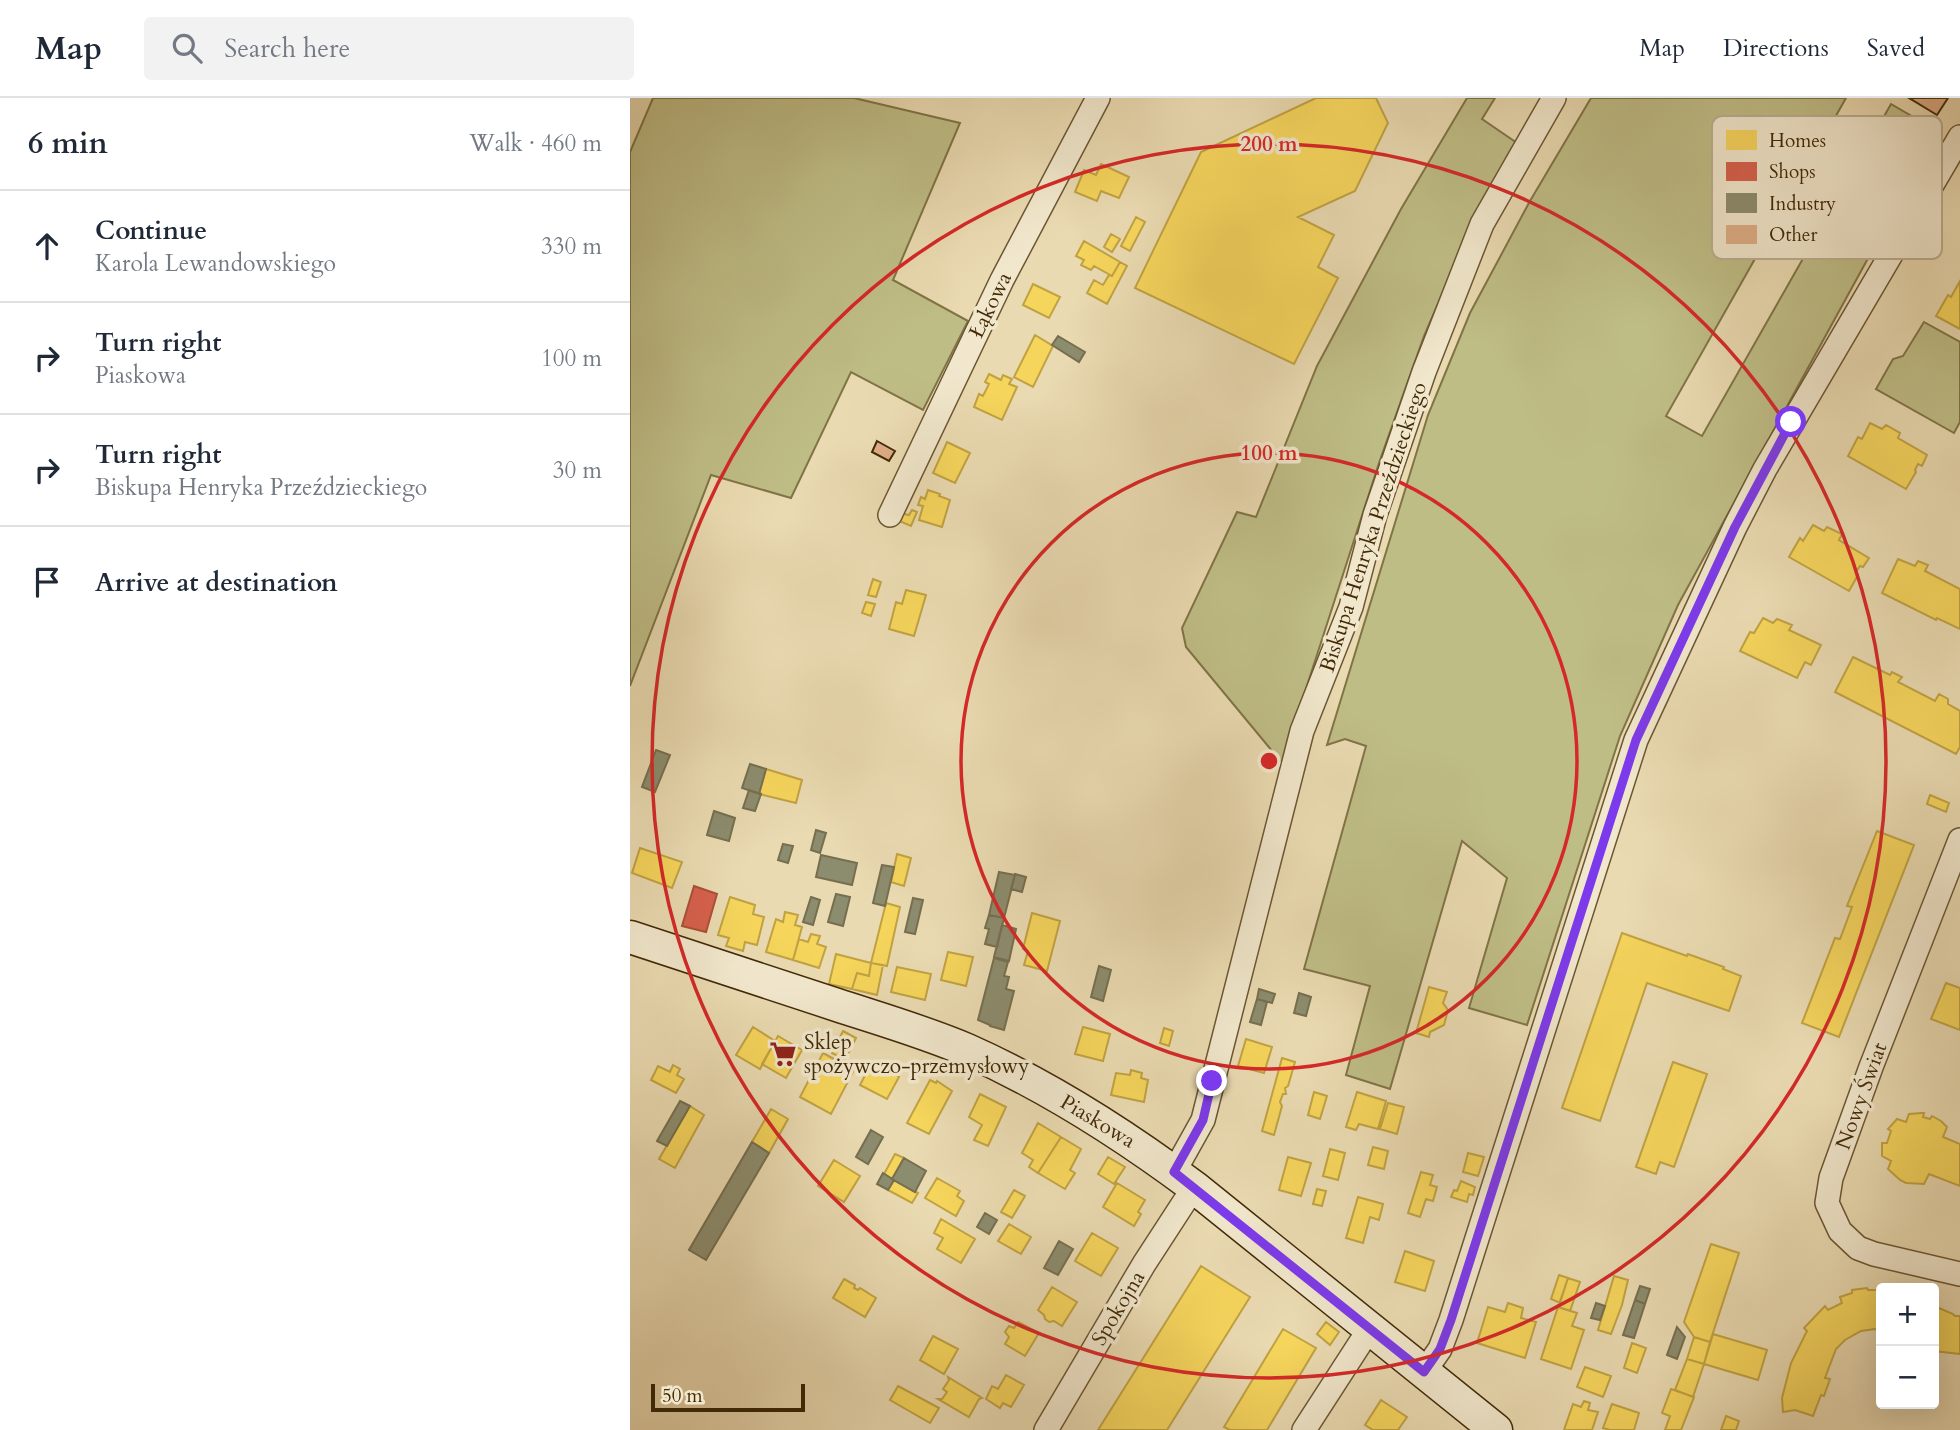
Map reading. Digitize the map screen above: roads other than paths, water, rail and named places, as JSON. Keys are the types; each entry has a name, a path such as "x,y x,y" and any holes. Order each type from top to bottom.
{"street":[{"name":"Łąkowa","path":"890,515 1002,280 1098,98"},
{"name":"Biskupa Henryka Przeździeckiego","path":"1184,1179 1203,1120 1302,731 1351,607 1375,515 1424,372 1482,224 1554,98"},
{"path":"1942,167 1960,136"},
{"path":"1424,1372 1440,1349 1451,1320 1636,740 1729,539 1765,469 1888,259"},
{"name":"Nowy Świat","path":"1960,840 1871,1067 1831,1178 1827,1203 1840,1231 1858,1248 1960,1274"},
{"name":"Piaskowa","path":"630,937 965,1050 1019,1075 1093,1117 1184,1179 1496,1430"},
{"name":"Spokojna","path":"1046,1430 1144,1264 1184,1179"},
{"path":"1304,1430 1370,1328"}],"place":[{"name":"Sklep spożywczo-przemysłowy","path":"783,1054"}]}
